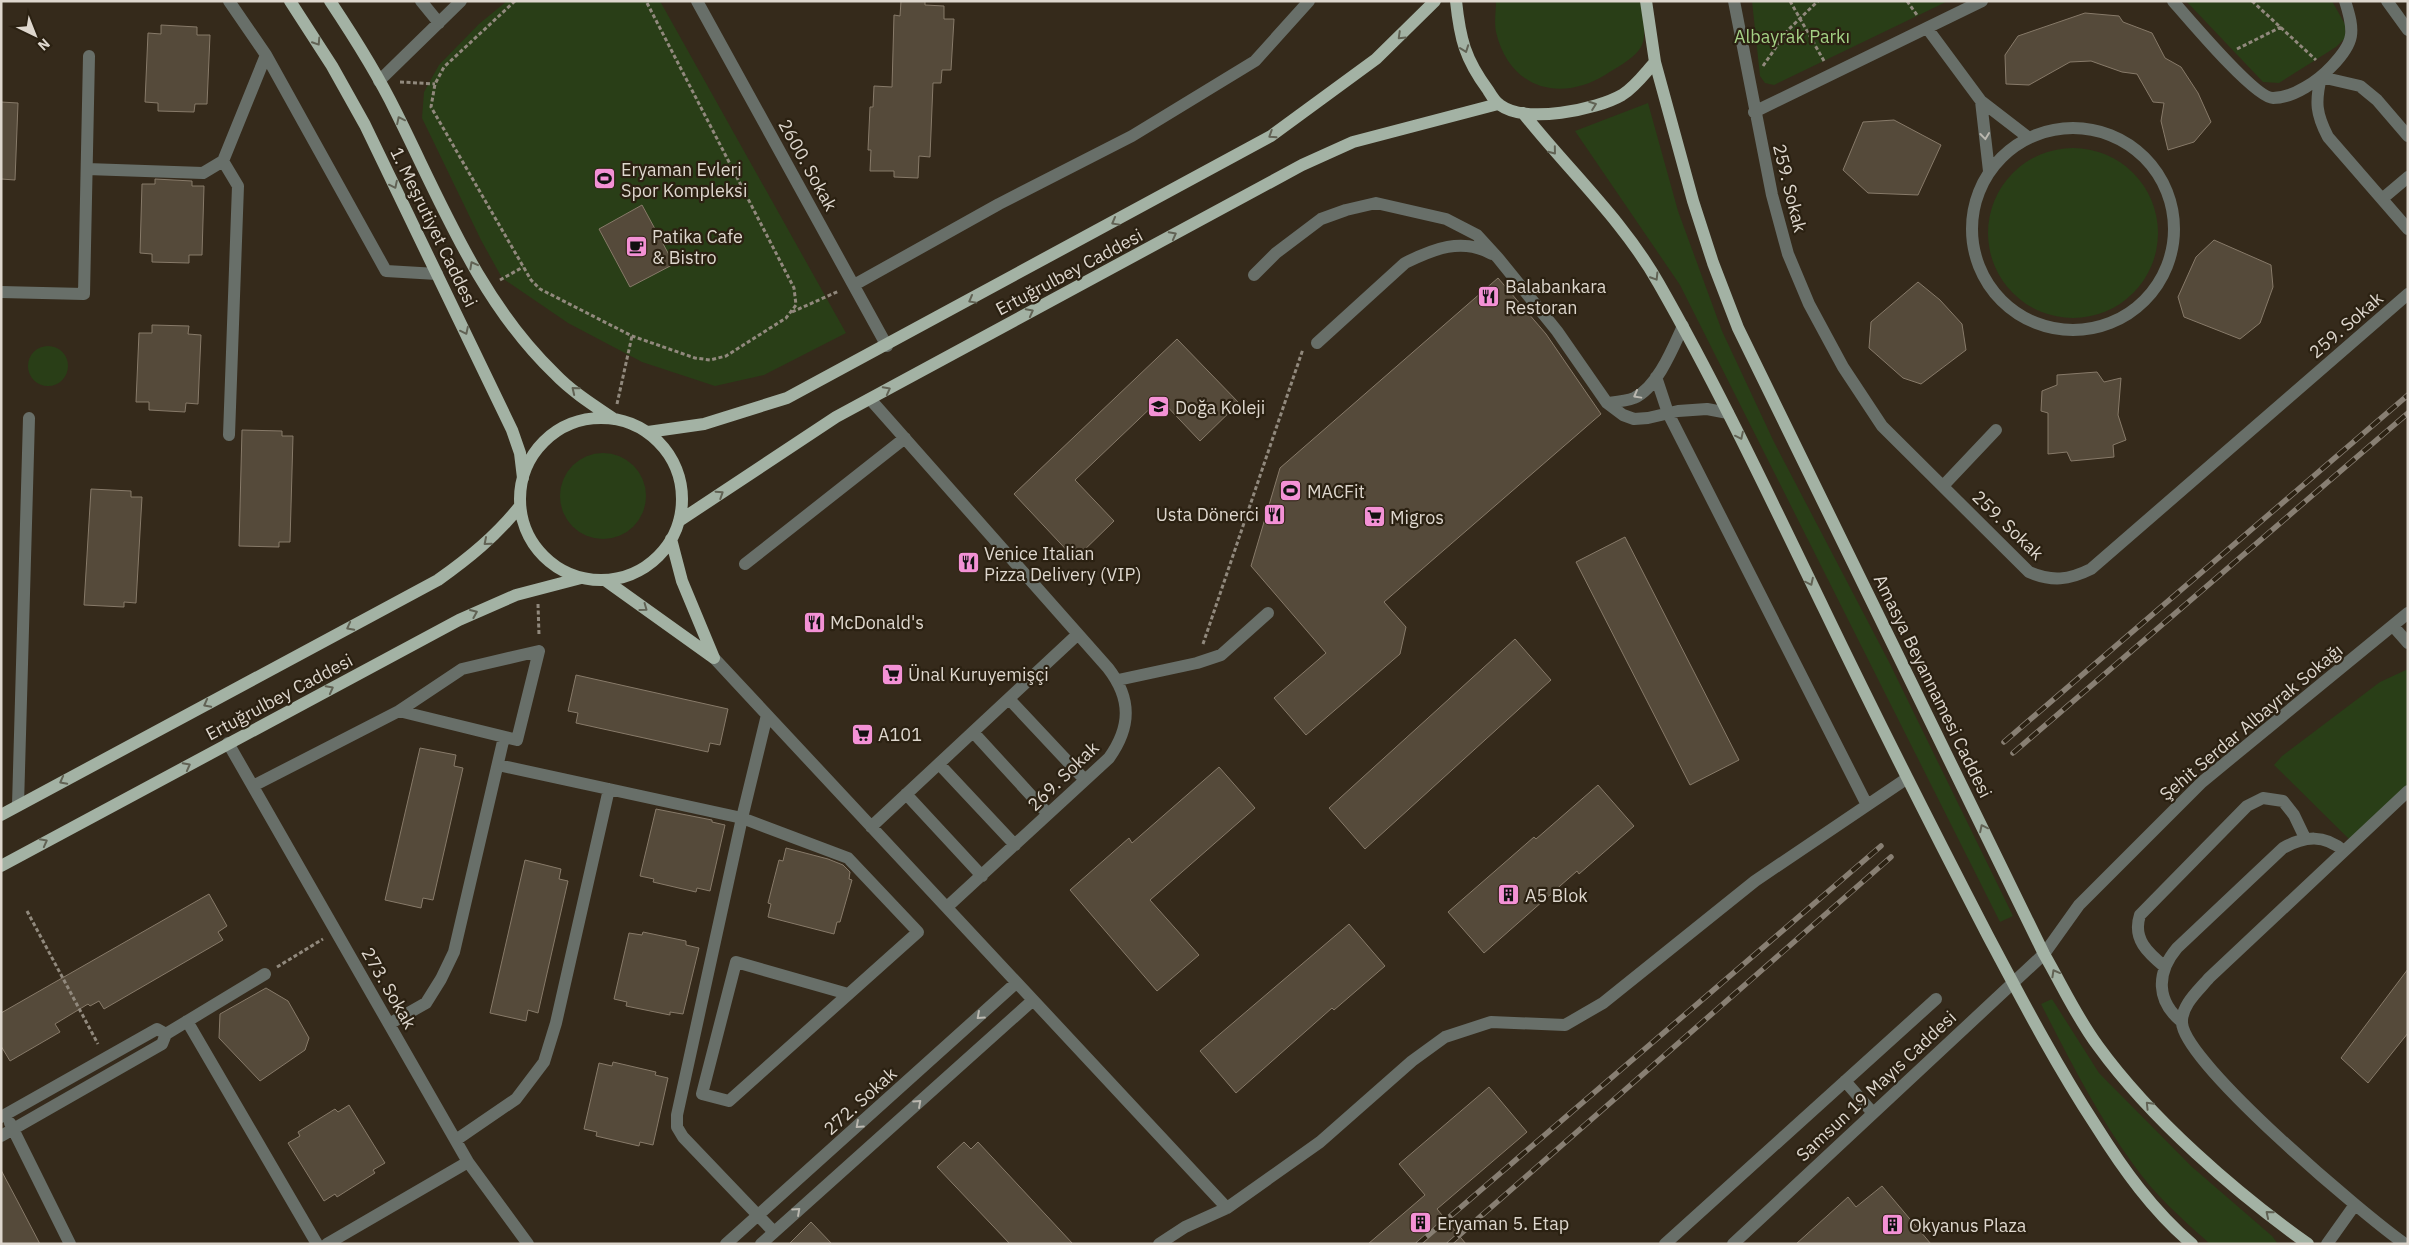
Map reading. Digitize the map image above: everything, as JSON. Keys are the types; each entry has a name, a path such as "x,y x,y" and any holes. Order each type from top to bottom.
{"main road":[{"name":"1. Meşrutiyet Caddesi","path":"290,1 332,66 365,125 512,430 520,453 523,478"},
{"name":"1. Meşrutiyet Caddesi","path":"330,1 361,48 451,223 487,287 514,329 554,374 614,418"},
{"name":"Ertuğrulbey Caddesi","path":"648,432 704,424 787,398 887,346 1271,136 1376,59 1435,1"},
{"path":"1456,1 1460,34 1472,68 1498,104 1510,110 1552,115 1582,109 1621,95 1655,62"},
{"name":"Amasya Beyannamesi Caddesi","path":"1646,1 1655,62 1693,202 1713,263 1738,328 2044,954 2098,1046 2136,1092 2181,1138 2228,1180 2281,1225 2308,1244"},
{"name":"Ertuğrulbey Caddesi","path":"679,521 836,417 1302,165 1353,142 1498,104"},
{"path":"1523,113 1556,156 1602,203 1631,240 1657,279 1728,413 1906,779 2062,1074 2118,1161 2147,1198 2192,1244"},
{"path":"591,418 614,418 648,432 665,448 677,468 682,490 679,521 662,553 645,567 626,576 605,580 581,578 558,568 539,552 526,531 520,506 523,478 537,450 548,438 568,425 591,418"},
{"name":"Ertuğrulbey Caddesi","path":"1,814 438,580 472,555 501,530 520,506"},
{"path":"671,539 682,581 714,658"},
{"name":"Ertuğrulbey Caddesi","path":"1,866 459,620 516,595 581,578"},
{"path":"605,580 714,658"}],"street":[{"path":"229,1 266,55 386,271 437,274"},
{"path":"421,1 438,24"},
{"path":"379,81 461,1"},
{"name":"2600. Sokak","path":"697,1 887,346"},
{"path":"854,285 999,204 1132,136 1255,62 1309,1"},
{"name":"259. Sokak","path":"1734,1 1754,112 1772,195 1788,254 1808,304 1843,367 1882,426 2029,572 2044,578 2075,577 2091,569 2408,294"},
{"path":"2173,1 2254,88 2272,98 2286,95 2324,74 2344,53 2353,32 2345,1"},
{"path":"2388,1 2408,30"},
{"path":"1754,112 1975,3"},
{"path":"1927,28 1981,102 2029,138"},
{"path":"87,169 203,173 223,161 266,55"},
{"path":"1,292 84,294 89,56"},
{"path":"2324,74 2360,86 2377,100 2408,136"},
{"path":"2324,74 2316,97 2319,119 2328,137 2408,229"},
{"path":"1981,102 1989,171"},
{"path":"2071,127 2104,132 2134,147 2158,172 2172,203 2175,237 2167,270 2148,299 2121,320 2089,330 2055,330 2023,319 1996,298 1978,269 1971,236 1975,202 1989,171 2010,149 2029,138 2037,134 2071,127"},
{"path":"223,161 238,186 229,435"},
{"path":"2382,199 2408,177"},
{"path":"1254,275 1276,253 1322,219 1346,210 1376,203 1446,219 1477,235 1498,258 1557,330 1607,403 1623,415 1634,419 1707,409 1728,413"},
{"path":"1311,343 1405,263 1423,254 1444,246 1467,246 1485,250 1498,258"},
{"path":"1607,403 1634,398 1644,392 1668,358 1683,326"},
{"path":"1656,377 1668,413 1867,805"},
{"name":"269. Sokak","path":"870,399 1118,680 1125,697 1126,722 1121,742 1109,758 947,907"},
{"path":"18,805 29,418"},
{"path":"1943,486 1996,430"},
{"path":"745,564 905,438"},
{"path":"1118,680 1197,664 1221,655 1268,613"},
{"name":"Şehit Serdar Albayrak Sokağı","path":"2044,954 2079,905 2202,782 2408,613"},
{"path":"2392,626 2408,643"},
{"path":"871,826 1078,634"},
{"path":"253,786 399,711 462,669 539,651 516,740 399,711"},
{"path":"714,658 947,907 1016,984 1227,1208"},
{"path":"1009,699 1086,780"},
{"path":"767,715 742,818 677,1115 677,1126 683,1137 774,1232"},
{"path":"973,732 1048,814"},
{"path":"389,1024 426,1003 441,979 454,952 504,737"},
{"name":"273. Sokak","path":"228,744 468,1162 523,1242"},
{"path":"939,764 1015,845"},
{"path":"498,766 742,818 848,858 918,932 729,1101 702,1094 736,962 848,994"},
{"path":"1158,1244 1185,1227 1227,1208 1320,1142 1412,1061 1445,1037 1491,1022 1565,1025 1603,1003 1755,881 1906,779"},
{"path":"456,1140 516,1099 544,1062 556,1022 609,789"},
{"path":"2405,1244 2354,1206 2251,1111 2197,1055 2185,1034 2182,1022 2188,1002 2209,978 2408,791"},
{"path":"906,794 982,876"},
{"path":"2165,967 2151,955 2139,939 2137,924 2140,915 2248,806 2263,798 2277,798 2283,801 2294,815 2305,838"},
{"path":"2182,1022 2170,1012 2164,1002 2162,988 2165,967 2177,948 2283,848 2305,838 2322,838 2344,851"},
{"name":"Samsun 19 Mayıs Caddesi","path":"1733,1244 1872,1112 2044,954"},
{"path":"1,1136 162,1044 166,1034 265,974"},
{"name":"272. Sokak","path":"726,1244 1016,984"},
{"path":"1665,1244 1936,999"},
{"path":"761,1244 1032,1001"},
{"path":"187,1021 317,1244"},
{"path":"70,1244 14,1129 4,1116 156,1029 166,1034"},
{"path":"1845,1081 1872,1112"},
{"path":"327,1244 468,1162"},
{"path":"2327,1244 2354,1206"}],"path":[{"path":"515,1 444,67 435,84 431,107 523,267 531,280 540,289 632,336 694,358 710,360 726,356 786,318 796,305 794,288 646,1"},
{"path":"1790,1 1832,74"},
{"path":"1750,88 1767,59 1799,19 1818,1"},
{"path":"2252,1 2281,27 2324,74"},
{"path":"2224,56 2281,27"},
{"path":"379,81 435,84"},
{"path":"487,287 523,267"},
{"path":"790,312 854,285"},
{"path":"614,418 632,336"},
{"path":"1197,664 1311,343"},
{"path":"538,589 539,651"},
{"path":"27,911 106,1058"},
{"path":"265,974 336,931"}],"green space":[{"name":"Eryaman Evleri Spor Kompleksi","path":"507,1 660,1 846,333 764,375 715,386 642,362 568,323 502,278 481,240 422,118 424,92 439,65 479,24"},
{"path":"1496,1 1640,1 1644,39 1639,50 1632,57 1605,75 1588,83 1570,88 1538,85 1524,78 1512,66 1503,51 1495,28"},
{"name":"Albayrak Parkı","path":"1752,1 1948,1 1774,85 1765,83 1760,76"},
{"path":"2186,1 2332,1 2346,26 2345,38 2336,47 2279,83 2263,82"},
{"path":"1648,103 1678,211 1722,331 1774,442 1889,662 2013,916 2000,922 1680,285 1575,131"},
{"path":"2073,148 2098,152 2113,158 2133,173 2148,193 2156,216 2158,233 2154,258 2148,273 2133,293 2113,308 2090,316 2073,318 2048,314 2033,308 2013,293 1998,273 1990,250 1988,233 1992,208 1998,193 2013,173 2033,158 2056,150"},
{"path":"48,346 62,352 68,366 62,380 48,386 34,380 28,366 34,352"},
{"path":"603,453 620,456 634,465 643,479 646,496 643,513 634,527 620,536 603,539 586,536 572,527 563,513 560,496 563,479 572,465 586,456"},
{"path":"2408,669 2408,784 2351,841 2274,765 2282,756 2380,682"},
{"path":"2052,999 2099,1073 2191,1166 2272,1236 2278,1244 2210,1244 2159,1196 2141,1175 2120,1145 2095,1106 2073,1066 2041,1004"}],"building":[{"path":"901,1 925,1 925,5 944,6 944,19 954,19 951,70 942,70 941,83 933,83 930,157 919,156 918,178 894,177 894,171 870,171 871,150 868,150 870,107 873,107 874,86 892,87 894,15 900,16"},
{"path":"2085,13 2119,16 2123,22 2152,33 2165,58 2181,67 2198,93 2211,122 2194,142 2168,150 2161,121 2164,103 2153,102 2137,74 2122,72 2091,61 2070,62 2029,85 2006,84 2005,55 2018,36"},
{"path":"161,25 197,27 197,35 210,35 207,104 195,104 194,112 158,111 158,103 145,102 148,33 161,34"},
{"path":"1,102 18,103 15,180 1,179"},
{"path":"1894,120 1941,145 1918,195 1868,193 1843,170 1863,122"},
{"path":"155,179 192,181 192,186 204,186 202,255 189,255 189,263 152,262 152,254 140,253 142,184 155,184"},
{"name":"Patika Cafe & Bistro","path":"642,205 674,264 630,287 599,229"},
{"path":"2214,240 2271,265 2273,287 2260,323 2240,339 2184,317 2178,297 2196,257"},
{"name":"Migros","path":"1498,278 1546,334 1601,414 1384,602 1406,627 1400,654 1306,735 1274,698 1326,653 1251,566 1280,468"},
{"path":"1918,282 1940,300 1962,324 1966,350 1921,384 1903,378 1869,348 1871,322"},
{"path":"152,325 189,326 188,334 201,335 198,404 186,403 185,412 149,410 149,402 136,402 139,333 152,333"},
{"path":"1177,339 1239,403 1200,441 1160,399 1075,480 1114,521 1075,559 1014,494"},
{"path":"2097,372 2104,382 2121,378 2118,415 2126,440 2113,445 2114,457 2071,461 2067,452 2048,454 2048,413 2041,411 2042,391 2057,385 2057,375"},
{"path":"242,430 282,431 282,436 293,436 290,542 279,542 279,547 239,546"},
{"path":"91,489 131,491 131,497 142,497 136,603 124,602 124,607 84,605"},
{"path":"1625,537 1739,760 1690,785 1576,562"},
{"path":"1515,639 1551,680 1365,849 1329,808"},
{"path":"576,675 728,709 720,745 710,743 708,752 576,723 578,713 568,711"},
{"path":"420,748 456,755 454,766 463,768 433,900 423,898 421,908 385,900"},
{"path":"1219,767 1255,808 1150,900 1199,955 1157,991 1070,890 1129,838 1132,843"},
{"path":"1598,785 1634,826 1579,874 1577,871 1484,953 1448,912 1534,837 1536,839"},
{"path":"656,809 712,820 712,822 725,825 710,891 697,888 696,892 653,882 654,879 640,876"},
{"path":"786,848 828,859 843,865 850,872 849,879 852,880 840,922 837,922 834,934 768,917 771,904 768,903 779,860 783,861"},
{"path":"525,860 561,869 559,879 568,881 538,1013 528,1010 526,1021 490,1013"},
{"path":"209,894 227,926 218,932 223,940 104,1009 99,1001 90,1006 88,1004 55,1024 60,1032 10,1061 1,1046 1,1013"},
{"path":"1349,924 1385,966 1334,1010 1332,1008 1236,1093 1200,1051"},
{"path":"643,932 686,941 686,945 699,948 683,1014 670,1012 670,1015 626,1006 627,1002 614,999 629,933 642,935"},
{"path":"2408,969 2408,1033 2368,1083 2341,1058"},
{"path":"266,988 288,1001 309,1038 305,1050 260,1081 219,1038 220,1014"},
{"path":"613,1062 656,1072 655,1075 668,1078 653,1145 640,1142 639,1146 596,1136 597,1132 584,1129 599,1063 612,1066"},
{"path":"1489,1087 1527,1132 1437,1209 1466,1244 1368,1244 1425,1195 1399,1164"},
{"path":"349,1105 385,1163 373,1170 375,1173 337,1197 335,1194 324,1201 288,1143 300,1136 298,1132 335,1109 338,1112"},
{"path":"964,1142 971,1149 978,1142 1073,1244 1010,1244 937,1167"},
{"path":"1,1170 18,1202 40,1244 1,1244"},
{"path":"1882,1186 1931,1244 1796,1244 1848,1197 1856,1207"},
{"path":"811,1222 832,1244 789,1244"}],"railway":[{"path":"2004,742 2408,395"},
{"path":"2013,753 2408,413"},
{"path":"1418,1244 1881,846"},
{"path":"1449,1244 1891,857"}],"place":[{"name":"Eryaman Evleri Spor Kompleksi","path":"605,179"},
{"name":"Patika Cafe & Bistro","path":"636,246"},
{"name":"Balabankara Restoran","path":"1489,296"},
{"name":"Doğa Koleji","path":"1159,407"},
{"name":"MACFit","path":"1291,491"},
{"name":"Usta Dönerci","path":"1275,514"},
{"name":"Migros","path":"1374,517"},
{"name":"Venice Italian Pizza Delivery (VIP)","path":"968,563"},
{"name":"McDonald's","path":"814,622"},
{"name":"Ünal Kuruyemişçi","path":"892,674"},
{"name":"A101","path":"862,734"},
{"name":"A5 Blok","path":"1509,895"},
{"name":"Eryaman 5. Etap","path":"1421,1223"},
{"name":"Okyanus Plaza","path":"1893,1225"}]}
